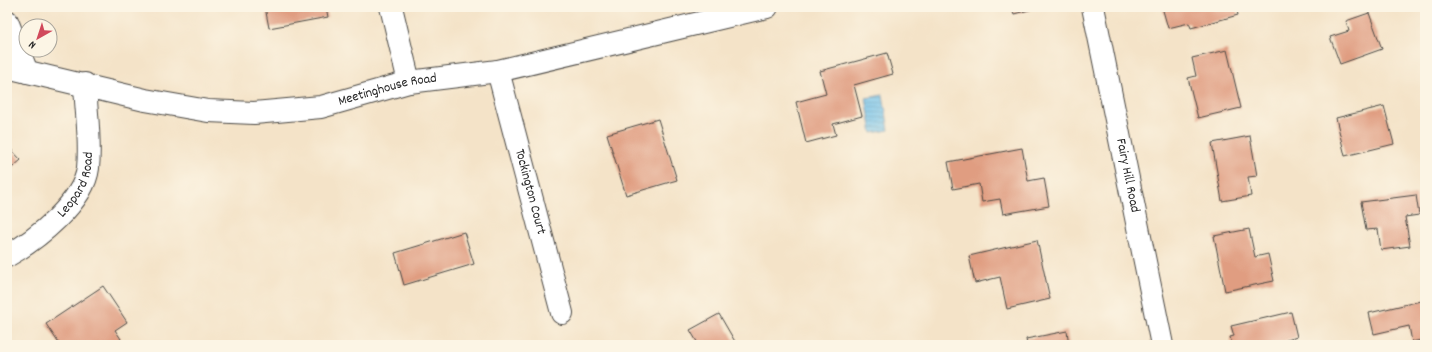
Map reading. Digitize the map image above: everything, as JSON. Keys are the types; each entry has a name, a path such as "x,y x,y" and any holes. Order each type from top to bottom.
{"street":[{"path":"391,7 408,82"},
{"name":"Meetinghouse Road","path":"17,69 85,84 145,100 208,111 254,113 321,108 408,82 498,71 767,7"},
{"name":"Fairy Hill Road","path":"1093,7 1162,345"},
{"path":"7,21 17,69"},
{"name":"Tockington Court","path":"498,71 562,313"},
{"name":"Leopard Road","path":"7,256 37,236 60,215 73,200 83,184 88,169 89,146 85,84"}],"water":[{"path":"883,95 889,130 872,133 866,98"}],"building":[{"path":"265,7 326,7 328,17 269,28"},
{"path":"1011,7 1033,7 1033,9 1014,14"},
{"path":"1162,7 1236,7 1238,15 1191,28 1189,23 1168,28"},
{"path":"1369,13 1382,49 1340,64 1330,37 1349,31 1346,21"},
{"path":"1227,50 1241,108 1198,118 1188,78 1196,76 1192,58"},
{"path":"887,53 893,74 854,85 862,116 833,124 836,135 806,143 796,102 826,94 820,71"},
{"path":"1384,106 1394,144 1345,156 1336,118"},
{"path":"658,119 677,180 626,195 607,134"},
{"path":"1250,136 1257,176 1248,177 1251,196 1222,201 1212,143"},
{"path":"7,145 21,160 7,172"},
{"path":"1022,148 1028,181 1044,178 1049,206 1003,214 1000,199 982,202 979,184 953,189 948,162"},
{"path":"1416,195 1419,215 1405,217 1410,246 1381,250 1378,229 1366,230 1361,202"},
{"path":"1249,229 1255,257 1268,254 1274,281 1225,291 1214,236"},
{"path":"464,232 474,264 404,285 395,253"},
{"path":"1037,240 1050,299 1007,309 1000,277 975,283 969,256"},
{"path":"103,286 127,322 115,330 121,339 112,345 60,345 46,324"},
{"path":"1425,300 1425,339 1412,342 1409,326 1374,334 1369,313"},
{"path":"1291,312 1297,337 1270,345 1232,345 1230,337 1234,336 1231,326"},
{"path":"719,314 737,345 699,345 690,330"},
{"path":"1067,331 1069,345 1027,345 1026,339"}]}
